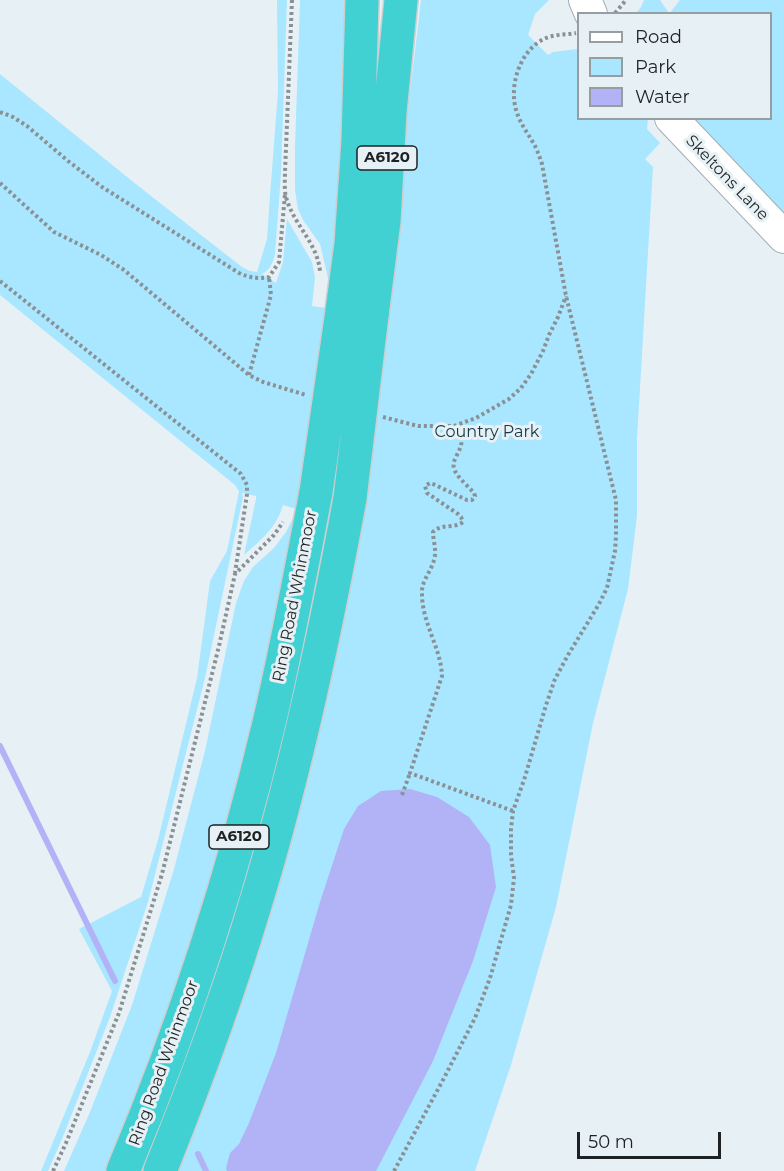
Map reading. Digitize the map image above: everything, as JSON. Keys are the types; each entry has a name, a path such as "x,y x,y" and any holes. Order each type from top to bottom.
{"highway":[{"name":"Ring Road Whinmoor","path":"160,1171 226,997 262,883 298,746 331,599 350,498 357,313 351,244 358,141 362,0"},
{"name":"Ring Road Whinmoor","path":"123,1171 173,1046 206,948 236,849 269,724 316,492 357,313 384,221 390,112 401,0"}],"street":[{"name":"Skeltons Lane","path":"673,120 784,237"}],"path":[{"path":"249,375 271,295 269,277 279,262 285,194 292,0"},
{"path":"616,12 626,0"},
{"path":"394,1171 470,1028 490,978 511,905 514,878 511,847 513,811 555,680 607,588 615,544 617,517 614,489 566,296 542,164 516,112 514,96 519,67 533,46 543,39 556,35 577,33"},
{"path":"0,112 27,126 102,187 239,273 257,279 269,277"},
{"path":"0,183 54,232 101,255 124,270 249,375 263,382 309,396"},
{"path":"285,194 294,217 315,250 321,276"},
{"path":"0,281 241,474 247,485 235,574 162,874 119,1013 53,1171"},
{"path":"375,415 418,426 454,426 476,418 509,399 531,374 566,296"},
{"path":"402,795 442,676 440,661 425,616 422,593 435,559 433,532 444,526 459,525 463,522 458,514 427,493 425,486 433,484 467,500 472,500 475,496 454,469 461,438 454,426"},
{"path":"235,574 274,535 285,519"},
{"path":"410,773 513,811"}],"green space":[{"name":"Country Park","path":"277,0 287,0 281,174 275,254 271,266 262,274 276,283 283,262 287,219 312,262 315,277 312,306 387,317 421,0 549,0 535,14 528,35 548,55 553,52 577,49 577,120 648,120 647,129 660,143 645,159 653,167 637,439 637,516 628,589 593,723 556,907 511,1065 475,1171 171,1171 355,527 283,505 272,527 244,555 256,496 242,493 205,678 148,902 110,1017 62,1139 48,1171 41,1171 90,1052 112,991 79,929 141,897 158,840 197,678 210,581 227,551 239,491 235,485 0,295 0,74 242,267 257,272 267,239 278,91"},
{"path":"300,0 351,0 340,213 329,282 320,244 303,220 298,209 295,190"},
{"path":"644,0 660,0 668,12 637,12"},
{"path":"680,0 784,0 784,215 690,120 772,120 772,12 671,12"},
{"path":"297,510 286,586 223,855 112,1171 64,1171 132,1005 174,869 205,751 236,603 244,581 253,567 274,548 286,532"}],"water":[{"path":"410,789 437,797 469,817 490,845 496,887 473,961 433,1061 376,1171 227,1171 230,1153 239,1144 249,1123 276,1053 344,829 358,806 381,791"}],"waterway":[{"path":"0,746 115,981"},
{"path":"198,1154 206,1171"}]}
